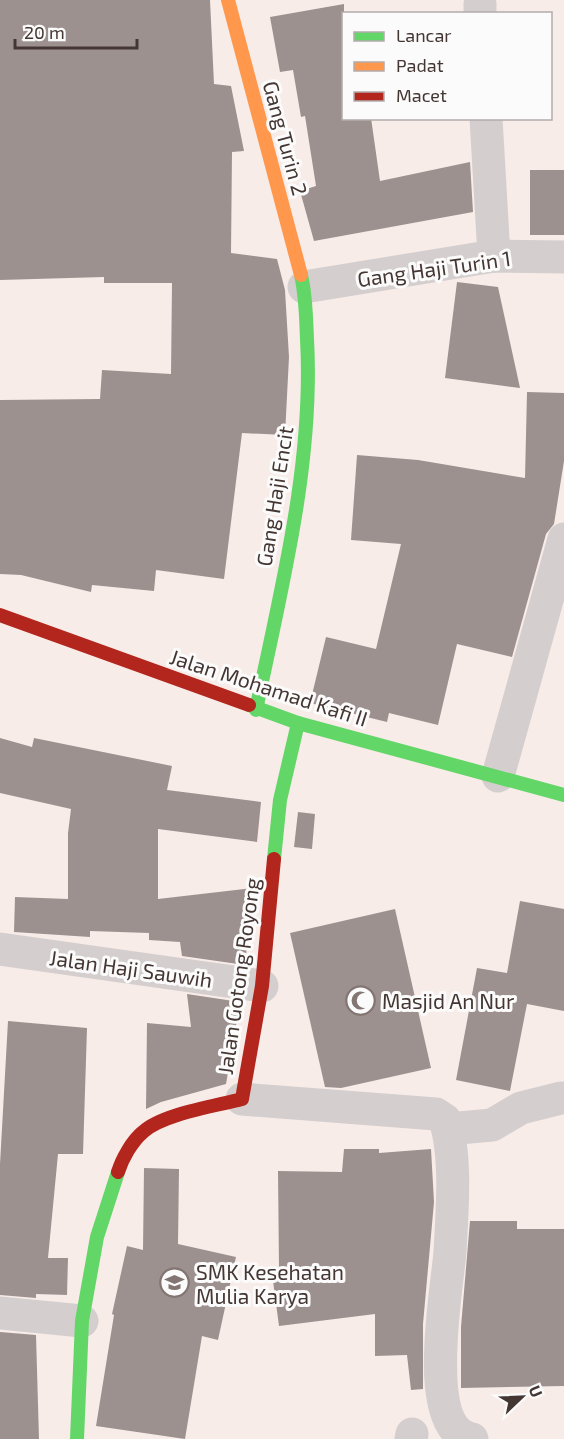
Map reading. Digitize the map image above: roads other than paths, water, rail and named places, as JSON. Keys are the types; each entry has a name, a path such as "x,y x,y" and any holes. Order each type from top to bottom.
{"street":[{"name":"Gang Turin 2","path":"228,0 304,287"},
{"path":"486,120 494,256"},
{"name":"Gang Haji Turin 1","path":"304,287 494,256 564,257"},
{"name":"Gang Haji Encit","path":"256,710 291,539 308,414 304,287"},
{"path":"498,776 564,539"},
{"name":"Jalan Mohamad Kafi II","path":"0,615 256,710 564,795"},
{"name":"Jalan Gotong Royong","path":"77,1439 82,1321 97,1237 121,1161 143,1131 166,1120 242,1099 262,986 280,800 298,723"},
{"name":"Jalan Haji Sauwih","path":"0,950 262,986"},
{"path":"448,1129 492,1125 521,1108 561,1098"},
{"path":"242,1099 436,1114 445,1120 452,1154 450,1251 440,1375 452,1428 464,1438 472,1439"},
{"path":"0,1313 82,1321"}],"place":[{"name":"Masjid An Nur","path":"361,1000"},
{"name":"SMK Kesehatan Mulia Karya","path":"175,1283"}]}
